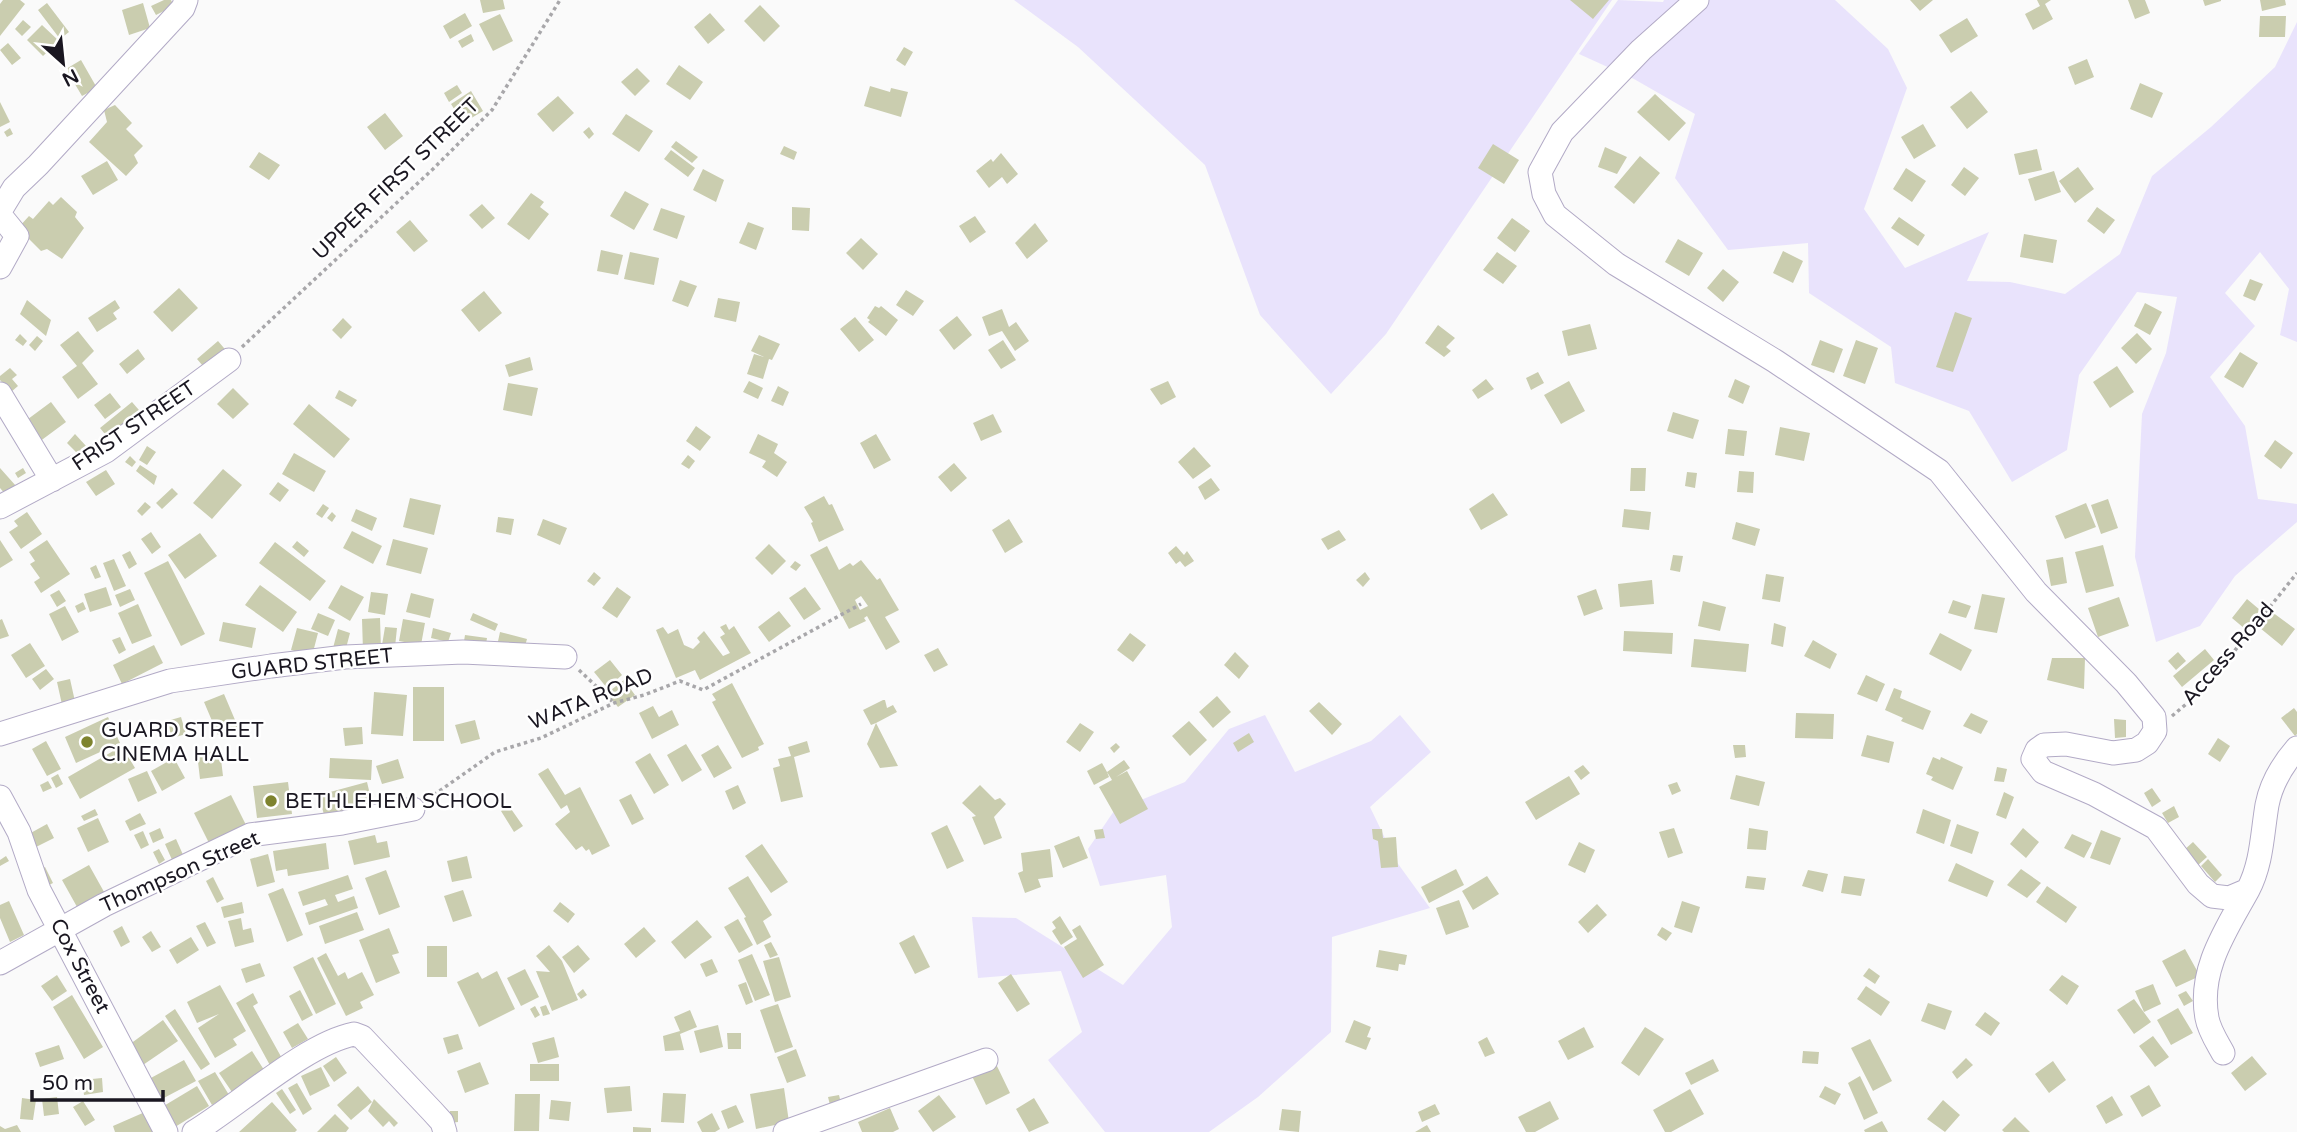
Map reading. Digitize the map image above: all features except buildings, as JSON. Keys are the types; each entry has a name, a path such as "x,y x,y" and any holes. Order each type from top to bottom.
{"street":[{"path":"0,267 17,236 0,213 14,188 183,8 187,0"},
{"path":"1697,0 1641,50 1562,132 1540,172 1544,194 1555,215 1616,264 1775,361 1939,471 2036,592 2126,683 2154,717 2155,732 2147,743 2136,750 2113,753 2066,744 2044,745 2037,750 2033,759 2043,772 2094,794 2156,828 2198,884 2213,896 2229,898 2248,890"},
{"name":"FRIST STREET","path":"0,507 106,451 229,360"},
{"path":"0,394 52,480"},
{"name":"GUARD STREET","path":"0,734 170,681 271,666 345,657 463,652 565,657"},
{"path":"2223,1053 2207,1021 2206,979 2215,948 2257,873 2267,802 2285,762 2297,748"},
{"name":"Cox Street","path":"0,797 19,832 39,890 166,1132"},
{"name":"Thompson Street","path":"0,963 60,928 250,835 342,823 413,809"},
{"path":"194,1132 222,1116 295,1063 315,1051 355,1034 362,1037 442,1122 445,1132"},
{"path":"785,1132 986,1060"}],"path":[{"name":"UPPER FIRST STREET","path":"229,360 433,169 492,110 559,0"},
{"name":"Access Road","path":"2155,732 2204,690 2297,573"},
{"name":"WATA ROAD","path":"413,809 495,752 541,738 614,703 680,681 703,690 861,604"},
{"path":"565,657 614,703"}],"shaded area":[{"path":"1014,0 1612,0 1386,334 1331,394 1260,315 1205,165 1078,47"},
{"path":"1618,0 1835,0 1888,49 1907,88 1864,209 1905,268 1989,232 1967,281 2010,282 2065,294 2120,254 2152,176 2211,127 2275,67 2297,22 2297,342 2280,335 2289,289 2260,252 2225,293 2255,326 2210,377 2245,426 2258,499 2297,504 2297,522 2235,576 2200,626 2156,642 2135,557 2142,414 2166,353 2177,297 2137,292 2079,375 2067,450 2012,482 1969,411 1895,383 1891,347 1809,293 1808,243 1728,250 1675,178 1695,114 1634,79 1579,54"},
{"path":"1265,715 1295,772 1371,741 1400,715 1431,752 1370,807 1396,861 1430,908 1332,937 1331,1032 1258,1097 1209,1132 1105,1132 1048,1060 1082,1032 1061,971 978,978 972,917 1016,918 1123,985 1172,927 1166,875 1100,886 1088,849 1114,811 1185,782 1229,729"}],"place":[{"name":"GUARD STREET CINEMA HALL","path":"87,742"},
{"name":"BETHLEHEM SCHOOL","path":"271,801"}]}
